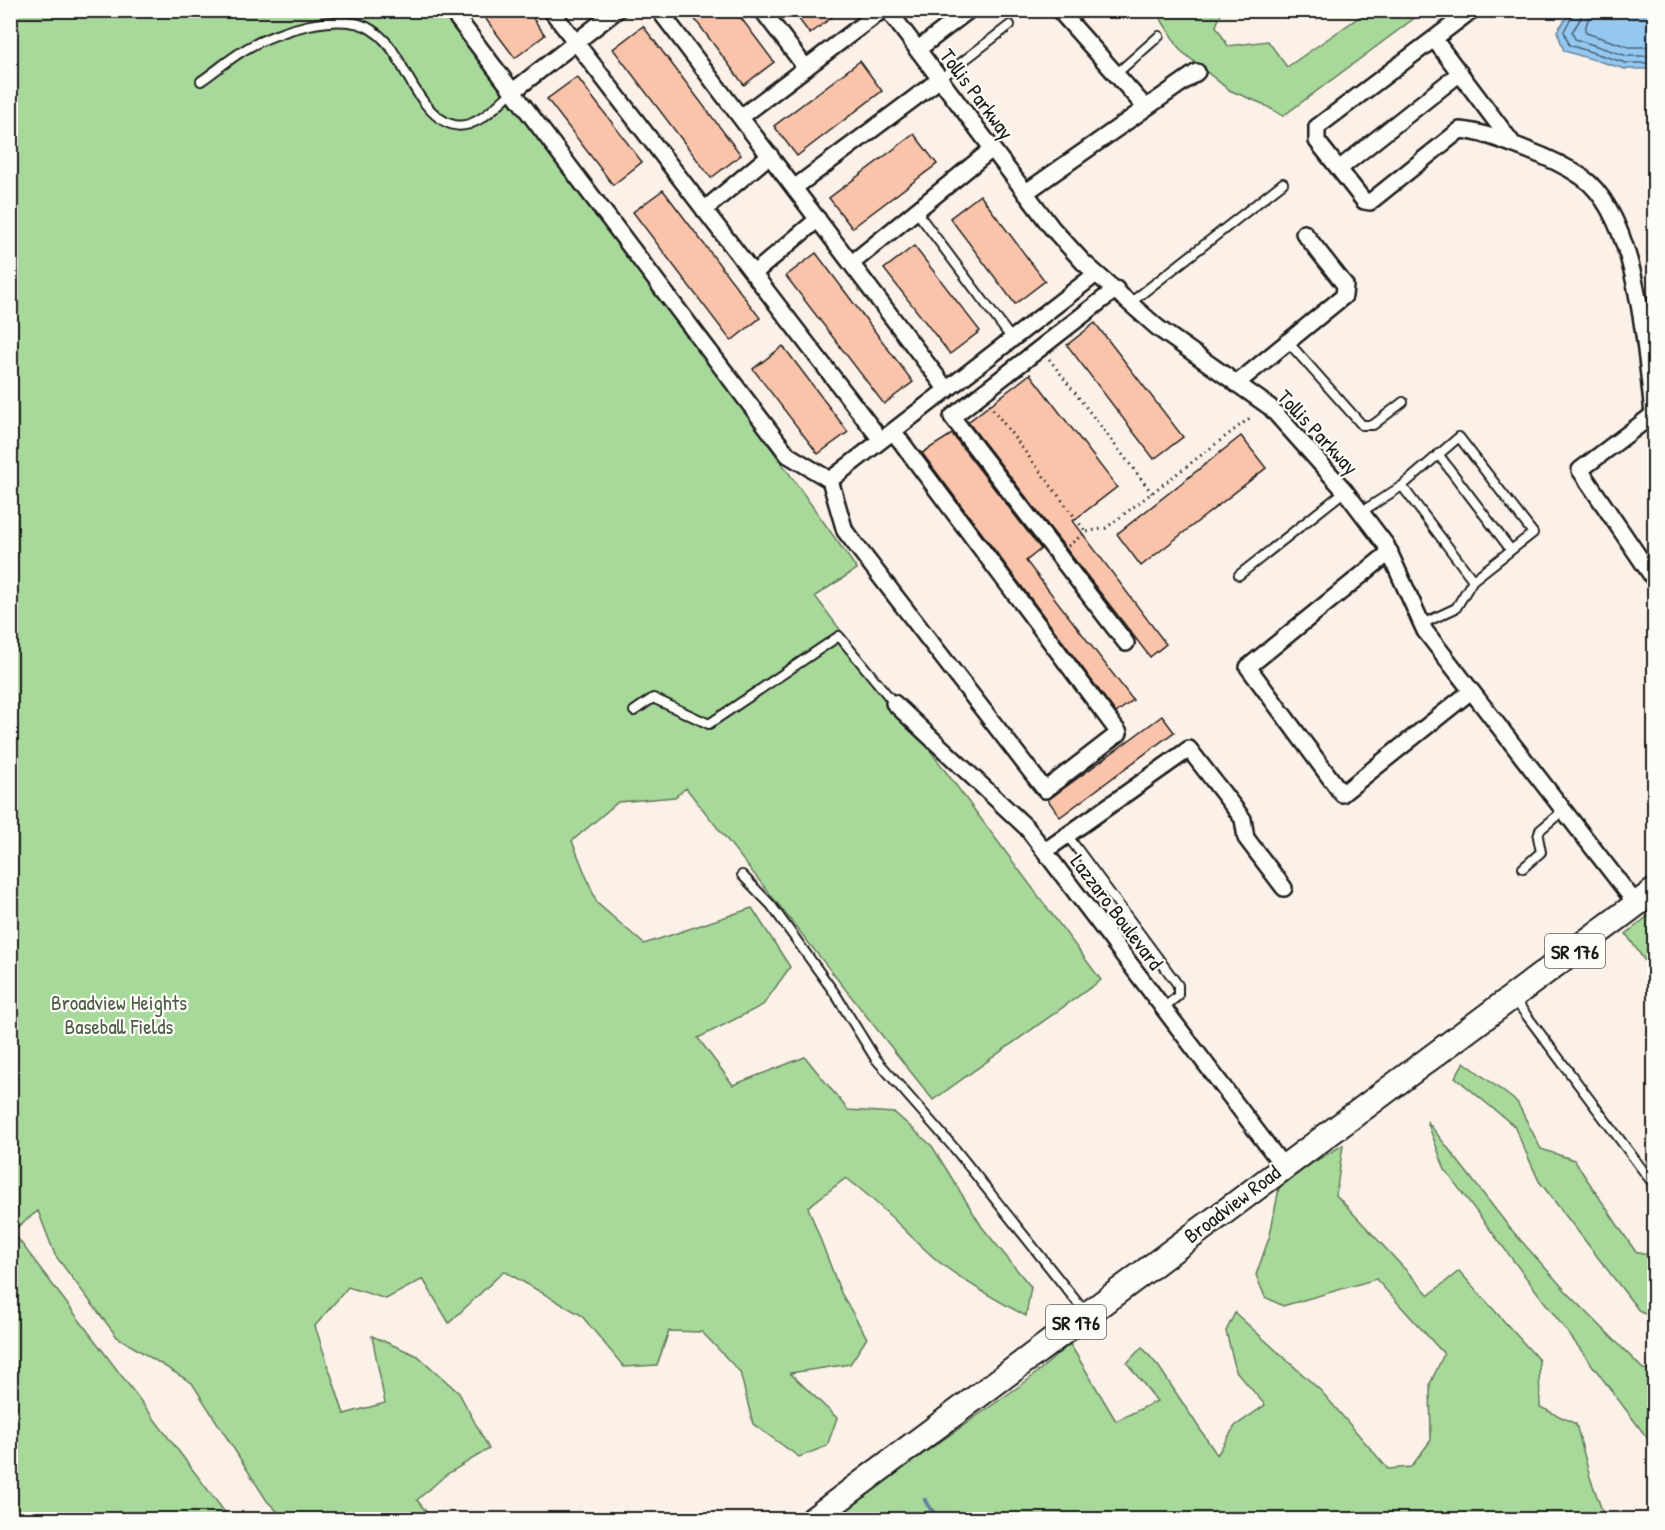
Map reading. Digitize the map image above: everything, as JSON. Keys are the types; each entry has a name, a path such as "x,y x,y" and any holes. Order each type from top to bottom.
{"main road":[{"name":"Broadview Road","path":"812,1520 1282,1166 1646,898"}],"street":[{"path":"451,10 788,455 830,480 845,531 1045,790 1119,733 887,435 753,274 551,10"},
{"path":"512,92 617,10"},
{"path":"659,10 947,390"},
{"path":"762,10 806,68"},
{"path":"741,117 882,10"},
{"name":"Tollis Parkway","path":"888,10 1052,228 1096,274 1116,289 1158,328 1270,407 1346,491 1390,552 1422,624 1471,691 1564,810 1646,898"},
{"path":"917,50 969,10"},
{"path":"1059,10 1146,108"},
{"path":"1472,10 1317,127 1317,141 1364,201 1370,202 1460,130 1476,131 1537,153 1584,178 1608,208 1625,241 1650,354 1654,418 1580,470 1654,579"},
{"path":"1434,39 1513,144"},
{"path":"1025,193 1197,72"},
{"path":"1339,169 1460,73"},
{"path":"794,188 940,79"},
{"path":"852,263 992,149"},
{"path":"704,210 770,155"},
{"path":"753,274 819,219"},
{"path":"1236,384 1344,296 1345,285 1304,232"},
{"path":"830,480 1096,274"},
{"path":"1116,289 952,417 1126,644"},
{"path":"1390,552 1248,667 1342,794 1471,691"},
{"name":"Lazzaro Boulevard","path":"894,703 1028,828 1282,1166"},
{"path":"1045,851 1188,749 1243,819 1246,838 1284,888"}],"lane":[{"path":"201,81 246,48 293,27 334,22 356,23 371,29 395,54 419,96 437,115 454,125 471,124 512,92"},
{"path":"940,79 1010,25"},
{"path":"1116,74 1159,36"},
{"path":"1130,303 1283,183"},
{"path":"915,211 1012,339"},
{"path":"1288,342 1362,425 1372,425 1403,402"},
{"path":"1361,512 1402,486 1459,437 1533,533 1473,580 1456,608 1422,624"},
{"path":"1438,454 1511,550"},
{"path":"1402,486 1473,580"},
{"path":"1239,575 1346,491"},
{"path":"634,711 653,698 709,724 839,636 894,703"},
{"path":"1523,868 1541,852 1538,837 1540,830 1564,810"},
{"path":"1067,835 1178,985 1178,996 1164,1008"},
{"path":"742,875 771,905 836,995 875,1058 955,1149 1087,1314"},
{"path":"1105,931 1126,915"},
{"path":"1513,996 1654,1185"}],"path":[{"path":"1040,348 1152,493"},
{"path":"982,394 1086,532"},
{"path":"1057,554 1086,532 1106,528 1251,417"}],"green space":[{"name":"Broadview Heights Baseball Fields","path":"10,11 441,11 734,396 857,569 815,596 1101,980 933,1100 686,788 675,797 618,802 572,841 597,903 644,944 752,908 790,967 763,1005 698,1038 733,1085 805,1057 848,1110 895,1113 932,1146 982,1227 1031,1287 1026,1316 981,1291 939,1262 870,1197 846,1178 808,1207 841,1293 867,1338 850,1364 790,1373 837,1418 827,1446 799,1457 753,1424 740,1372 702,1332 669,1331 657,1365 624,1367 581,1315 504,1271 449,1323 423,1279 386,1299 348,1287 315,1326 344,1414 385,1403 372,1336 418,1356 459,1393 489,1449 447,1474 417,1500 432,1519 285,1519 267,1501 192,1383 117,1337 55,1255 38,1211 12,1231 230,1519 11,1519"},
{"path":"1156,11 1222,11 1216,26 1228,46 1268,41 1287,67 1368,11 1424,11 1283,116 1263,104 1229,90 1180,50"},
{"path":"1654,911 1654,974 1626,934"},
{"path":"1464,1062 1517,1102 1541,1149 1574,1160 1635,1251 1654,1256 1654,1317 1640,1312 1539,1181 1514,1126 1455,1077"},
{"path":"1427,1121 1509,1227 1564,1289 1643,1369 1654,1370 1654,1447 1445,1170"},
{"path":"1343,1145 1336,1195 1429,1295 1459,1271 1539,1360 1540,1407 1576,1424 1590,1477 1605,1519 829,1520 1028,1380 1070,1344 1116,1421 1157,1401 1127,1363 1142,1347 1159,1367 1217,1455 1235,1426 1265,1405 1236,1371 1226,1331 1235,1313 1321,1391 1388,1469 1411,1467 1431,1440 1430,1384 1444,1354 1376,1279 1283,1306 1265,1297 1256,1275 1270,1235 1279,1188 1312,1163"}],"water":[{"path":"1571,11 1654,11 1654,69 1625,69 1564,51 1557,31"}],"building":[{"path":"479,10 527,10 545,35 515,58"},
{"path":"688,10 735,10 774,62 744,85"},
{"path":"792,10 841,10 810,34"},
{"path":"643,26 741,155 711,178 613,49"},
{"path":"860,61 882,91 797,156 774,126"},
{"path":"577,77 642,162 613,185 547,99"},
{"path":"914,134 937,164 852,228 829,198"},
{"path":"663,190 760,318 731,341 633,212"},
{"path":"980,195 1045,281 1015,304 950,218"},
{"path":"914,246 980,331 950,354 884,269"},
{"path":"816,253 913,382 884,404 786,276"},
{"path":"1095,323 1183,437 1154,459 1067,345"},
{"path":"783,346 848,432 818,454 753,369"},
{"path":"1030,374 1117,487 1073,521 1166,644 1150,657 968,422"},
{"path":"952,434 1041,549 1026,561 1133,700 1116,713 922,453"},
{"path":"1241,436 1266,468 1141,566 1117,534"},
{"path":"1162,716 1174,732 1060,817 1048,800"}],"waterway":[{"path":"925,1500 938,1520"}]}
